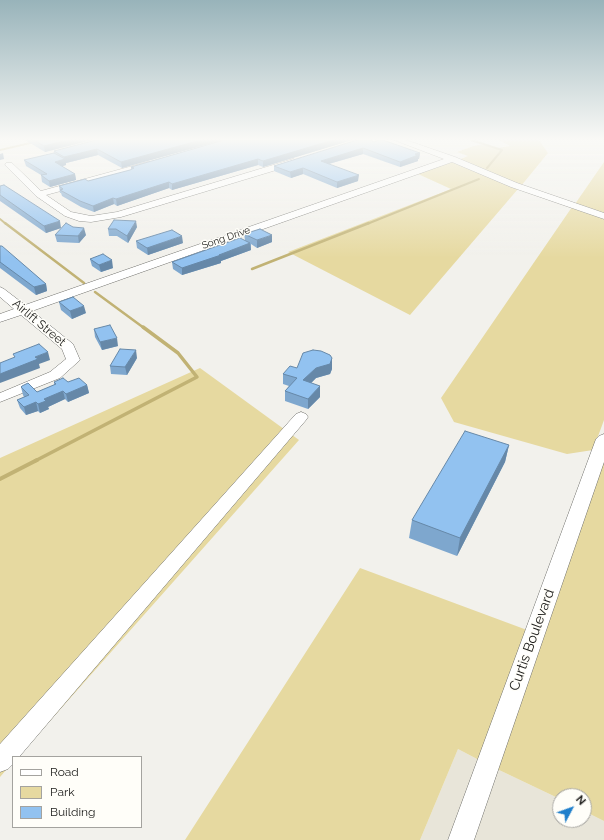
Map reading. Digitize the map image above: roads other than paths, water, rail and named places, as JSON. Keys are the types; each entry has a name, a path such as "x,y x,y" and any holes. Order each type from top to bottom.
{"street":[{"path":"24,179 39,194 68,214 79,218 91,219 105,217 234,179"},
{"path":"39,194 94,179"},
{"name":"Song Drive","path":"0,318 395,179"},
{"path":"500,179 604,216"},
{"name":"Airlift Street","path":"0,291 68,347 73,360 56,375 0,398"},
{"path":"0,761 301,417"},
{"name":"Curtis Boulevard","path":"461,840 604,439"}],"waterway":[{"path":"367,224 479,179"},
{"path":"0,219 6,224"},
{"path":"5,223 84,283"},
{"path":"252,269 369,223"},
{"path":"95,292 144,328"},
{"path":"35,461 197,377 178,353 143,327"},
{"path":"0,479 37,460"}]}
